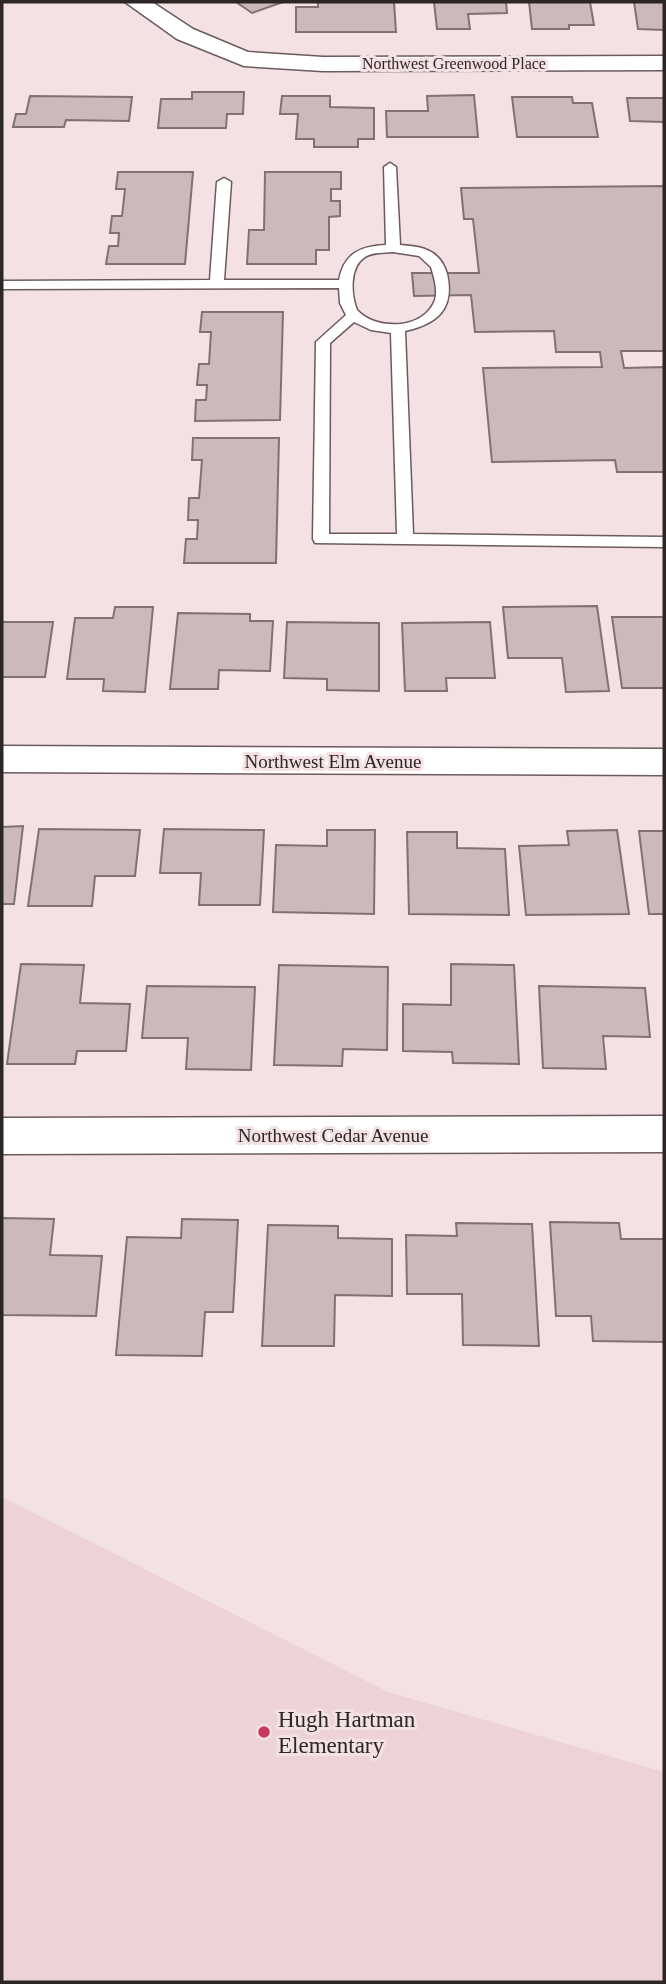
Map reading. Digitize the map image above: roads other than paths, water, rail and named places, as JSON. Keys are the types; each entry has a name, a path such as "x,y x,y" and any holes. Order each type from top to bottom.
{"street":[{"name":"Northwest Greenwood Place","path":"137,2 185,34 244,59 323,64 664,63"},
{"name":"Northwest Elm Avenue","path":"2,759 664,762"},
{"name":"Northwest Cedar Avenue","path":"2,1136 664,1134"}],"lane":[{"path":"390,167 393,247"},
{"path":"216,284 224,182"},
{"path":"393,247 423,253 438,265 443,300 436,312 419,324 398,329 370,326 353,316 346,302 350,266 360,253 393,247"},
{"path":"2,285 346,284"},
{"path":"353,316 323,342 321,540 664,542"},
{"path":"398,329 405,540"}],"place":[{"name":"Hugh Hartman Elementary","path":"264,1732"}]}
